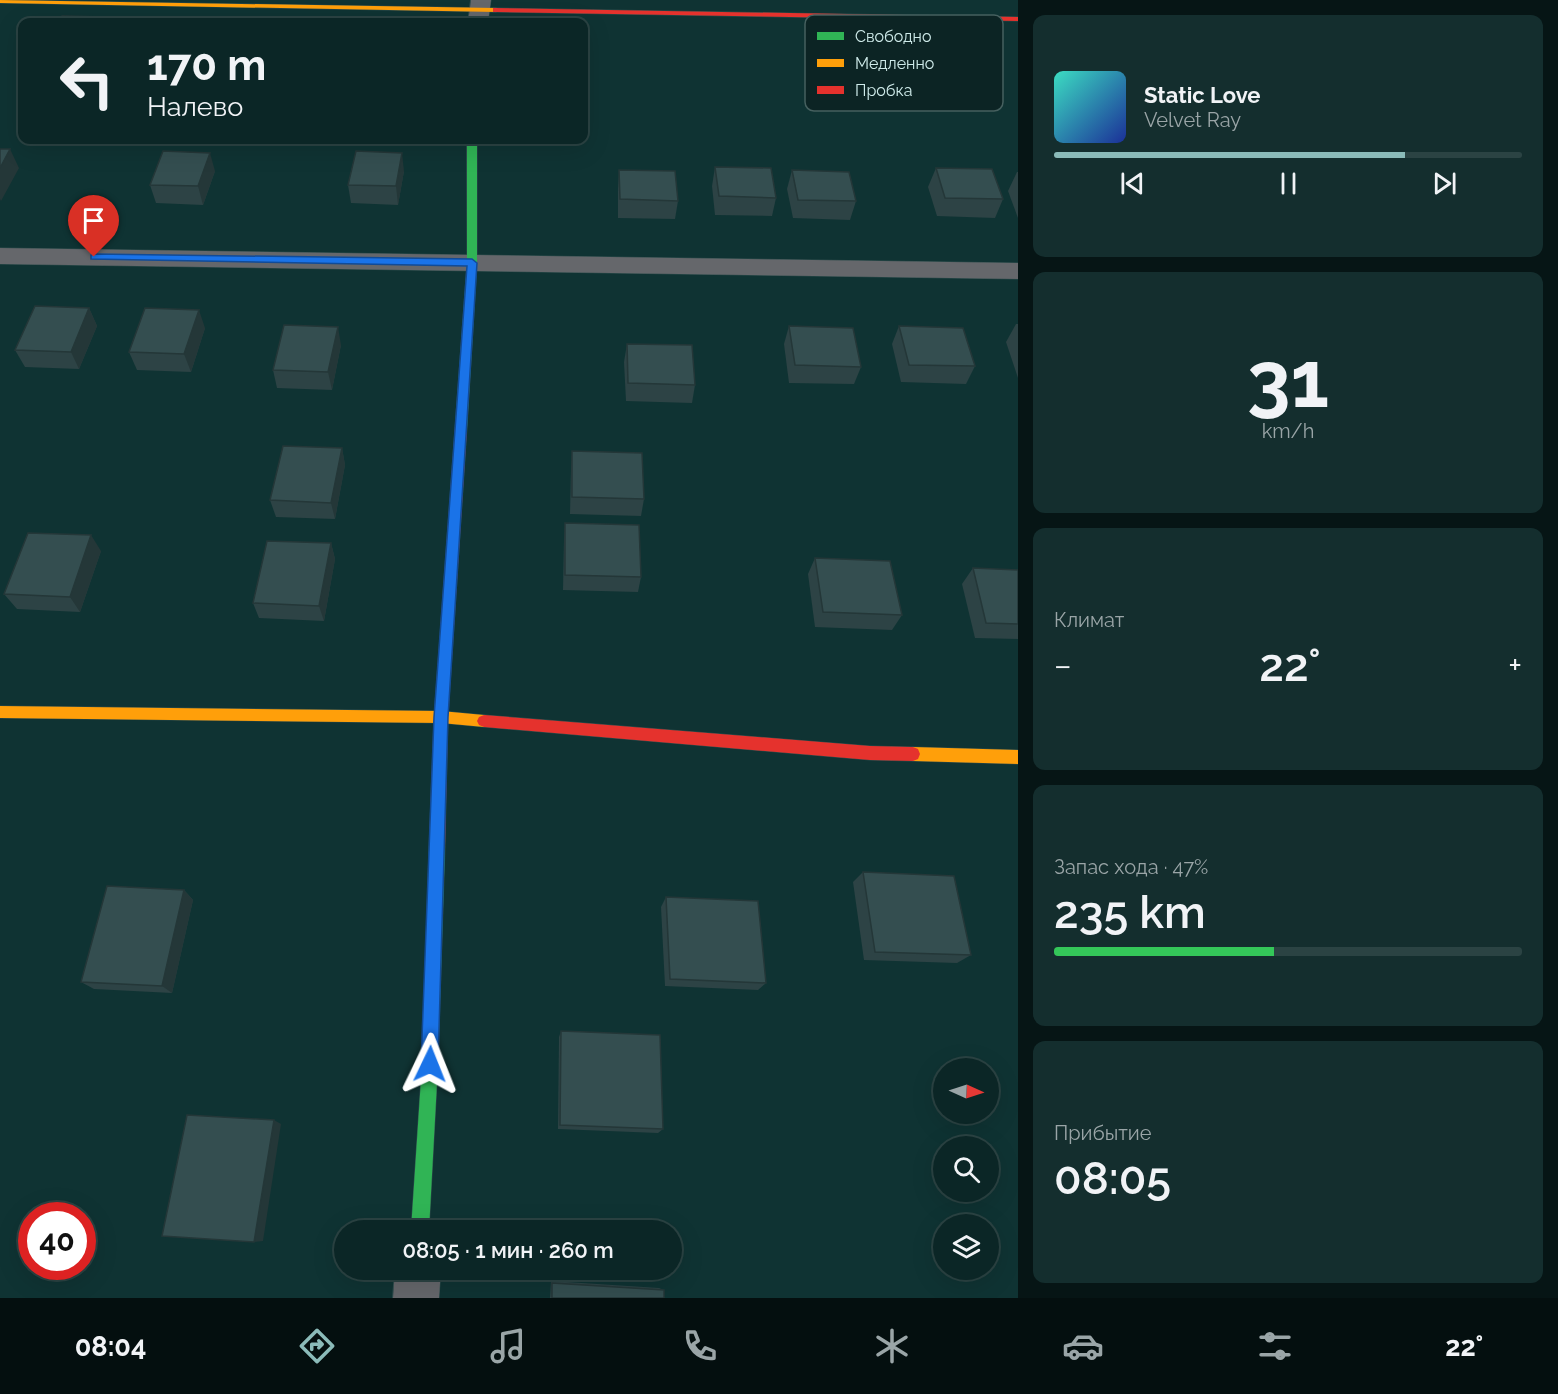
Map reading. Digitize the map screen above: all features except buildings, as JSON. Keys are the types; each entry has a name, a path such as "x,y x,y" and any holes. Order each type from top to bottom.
{"street":[{"path":"0,1 805,16"},
{"path":"1003,20 1018,20"},
{"path":"421,1220 430,1064 441,717 472,263 472,144"},
{"path":"0,256 1018,271"},
{"path":"0,712 441,717 870,753 1018,757"},
{"path":"416,1298 417,1280"}],"traffic: fast":[{"path":"461,428 472,263 472,144"},
{"path":"421,1220 430,1064 437,847"}],"traffic: slow":[{"path":"0,1 496,10"},
{"path":"0,712 441,717 484,721"},
{"path":"913,754 1018,757"}],"traffic: jam":[{"path":"496,10 805,15"},
{"path":"1003,19 1018,19"},
{"path":"437,847 441,717 461,428"},
{"path":"484,721 870,753 913,754"}],"route":[{"path":"94,257 472,263 441,717 430,1064"}]}
